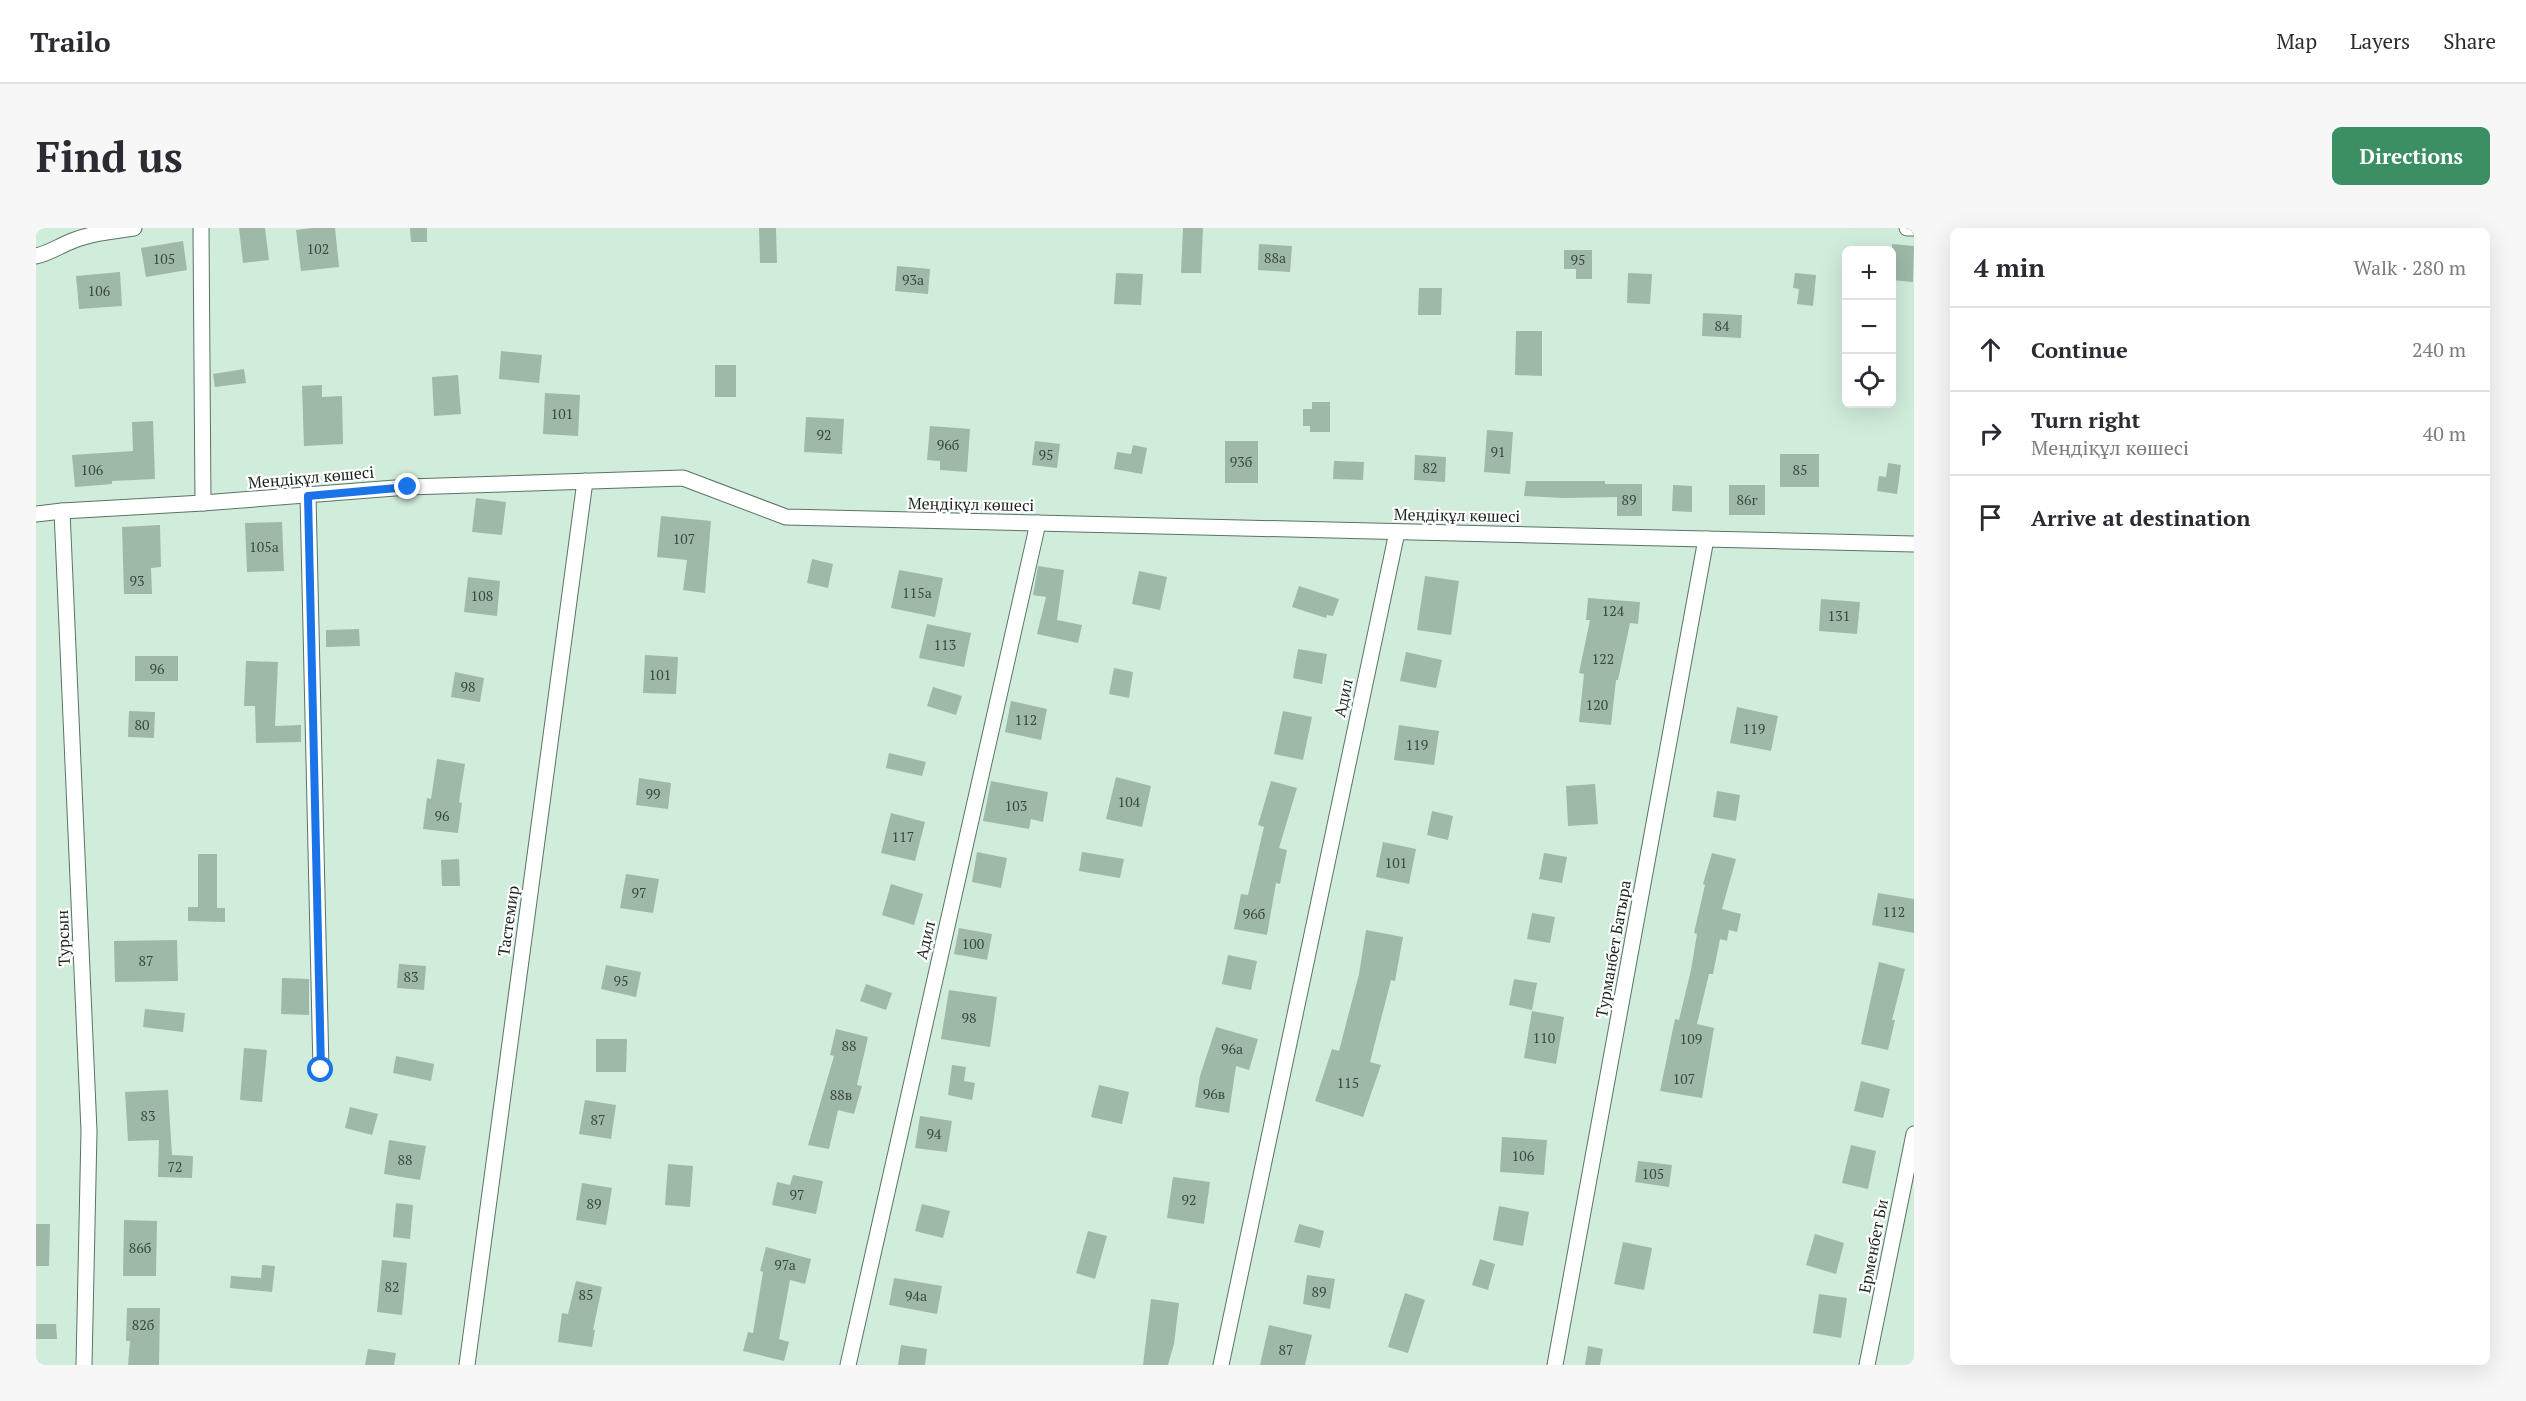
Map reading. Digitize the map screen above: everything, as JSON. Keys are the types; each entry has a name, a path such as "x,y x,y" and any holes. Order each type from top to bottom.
{"street":[{"path":"36,256 48,254 70,241 134,228"},
{"path":"201,228 203,504"},
{"path":"1907,228 1914,228"},
{"name":"Меңдіқұл көшесі","path":"36,514 203,504 408,487 683,478 786,517 1914,544"},
{"name":"Тастемир","path":"467,1365 585,481"},
{"path":"308,496 321,1070"},
{"name":"Турсын","path":"62,511 89,1131 84,1365"},
{"name":"Адил","path":"848,1365 1038,523"},
{"name":"Адил","path":"1221,1365 1396,532"},
{"name":"Турманбет Батыра","path":"1555,1365 1706,539"},
{"name":"Ерменбет Би","path":"1867,1365 1914,1134"}],"building":[{"path":"239,228 265,228 269,260 243,263"},
{"path":"335,228 339,267 301,271 296,230"},
{"path":"410,228 427,228 427,242 411,242"},
{"path":"759,228 776,228 777,263 760,263"},
{"path":"1183,228 1203,228 1201,273 1181,273"},
{"path":"183,241 187,270 146,277 141,248"},
{"path":"1259,244 1292,246 1290,272 1258,270"},
{"path":"1892,244 1914,246 1913,282 1896,280 1896,246"},
{"path":"1564,250 1592,250 1592,279 1576,279 1576,269 1564,269"},
{"path":"897,266 930,269 928,294 895,291"},
{"path":"120,272 122,306 79,309 76,276"},
{"path":"1116,273 1143,274 1141,305 1114,304"},
{"path":"1628,273 1652,274 1650,304 1627,303"},
{"path":"1795,273 1816,275 1813,306 1797,304 1799,289 1793,288"},
{"path":"1419,288 1442,288 1441,315 1418,315"},
{"path":"1703,313 1742,315 1741,338 1702,336"},
{"path":"1516,331 1542,331 1542,376 1515,375"},
{"path":"501,351 542,355 539,383 499,379"},
{"path":"715,365 736,365 736,397 715,397"},
{"path":"244,369 246,383 215,387 213,374"},
{"path":"458,375 461,414 434,416 432,377"},
{"path":"322,385 322,397 342,396 343,444 304,446 302,386"},
{"path":"545,393 580,395 578,436 543,434"},
{"path":"1312,402 1330,402 1330,432 1310,432 1310,426 1303,426 1303,409 1312,409"},
{"path":"806,417 844,419 842,454 804,452"},
{"path":"153,421 155,479 112,481 112,484 75,487 72,455 133,451 132,422"},
{"path":"930,426 970,429 967,472 940,470 940,461 927,460"},
{"path":"1487,430 1513,432 1510,474 1484,472"},
{"path":"1035,441 1060,444 1057,468 1032,465"},
{"path":"1225,441 1258,441 1258,483 1225,483"},
{"path":"1133,445 1147,448 1142,474 1114,469 1117,452 1131,454"},
{"path":"1780,454 1819,454 1819,487 1780,487"},
{"path":"1415,455 1446,457 1445,482 1414,480"},
{"path":"1334,461 1364,462 1363,480 1333,479"},
{"path":"1888,463 1901,465 1897,494 1877,491 1879,476 1886,477"},
{"path":"1526,481 1605,481 1605,484 1642,484 1642,516 1617,516 1617,497 1524,496"},
{"path":"1673,485 1692,486 1692,512 1672,511"},
{"path":"1729,485 1765,485 1765,515 1729,515"},
{"path":"476,498 506,502 502,535 472,532"},
{"path":"661,516 711,521 705,593 683,590 687,560 657,557"},
{"path":"282,522 284,571 247,572 245,523"},
{"path":"160,525 161,567 151,568 152,594 124,594 122,527"},
{"path":"812,559 833,564 828,588 807,583"},
{"path":"1038,566 1064,570 1057,620 1082,625 1078,643 1037,634 1046,597 1033,595"},
{"path":"899,570 943,578 935,617 891,608"},
{"path":"1139,571 1167,577 1160,610 1132,604"},
{"path":"1425,576 1459,581 1451,635 1417,630"},
{"path":"468,577 500,581 497,616 464,612"},
{"path":"1299,586 1339,599 1333,616 1327,615 1326,618 1292,607"},
{"path":"1588,598 1640,602 1638,624 1630,623 1618,680 1616,680 1611,725 1579,722 1584,674 1579,673 1590,620 1586,620"},
{"path":"1821,599 1860,602 1857,634 1819,631"},
{"path":"927,624 971,633 964,667 919,658"},
{"path":"359,629 360,646 326,647 326,630"},
{"path":"1298,649 1327,654 1322,684 1293,678"},
{"path":"1406,652 1442,660 1436,688 1400,681"},
{"path":"645,655 678,657 676,694 643,693"},
{"path":"135,656 178,656 178,681 135,681"},
{"path":"246,661 278,662 275,726 301,725 301,742 256,743 255,706 244,706"},
{"path":"1114,668 1133,672 1129,698 1109,694"},
{"path":"455,672 484,678 480,702 451,697"},
{"path":"933,687 962,696 956,715 927,706"},
{"path":"1011,701 1047,709 1041,740 1005,732"},
{"path":"1737,707 1778,716 1771,751 1730,743"},
{"path":"129,711 155,712 154,738 128,737"},
{"path":"1283,711 1312,717 1303,760 1274,754"},
{"path":"1399,725 1439,731 1434,765 1394,760"},
{"path":"889,753 926,762 922,776 886,768"},
{"path":"437,759 465,764 459,802 462,803 458,833 423,829 427,798 431,799"},
{"path":"1116,777 1151,786 1142,827 1106,819"},
{"path":"639,778 671,783 668,809 636,805"},
{"path":"991,781 1048,792 1043,822 1031,819 1029,829 983,821"},
{"path":"1271,781 1297,788 1279,848 1287,850 1280,884 1276,883 1267,935 1234,929 1241,894 1248,895 1264,827 1258,825"},
{"path":"1595,784 1598,824 1568,826 1566,786"},
{"path":"1717,791 1740,795 1736,821 1713,817"},
{"path":"1432,811 1453,816 1448,840 1427,835"},
{"path":"891,813 925,822 915,861 881,853"},
{"path":"1383,842 1416,849 1409,884 1376,877"},
{"path":"977,852 1007,858 1001,888 972,882"},
{"path":"1082,852 1124,859 1120,878 1079,871"},
{"path":"1544,853 1567,857 1562,883 1539,879"},
{"path":"1712,853 1736,859 1722,909 1741,914 1737,932 1729,930 1727,941 1720,939 1713,974 1709,974 1697,1024 1714,1028 1702,1098 1660,1091 1675,1019 1679,1020 1691,970 1697,934 1694,933 1705,885 1703,884"},
{"path":"198,854 217,854 217,908 225,908 225,922 188,921 188,907 198,907"},
{"path":"459,859 460,886 442,886 441,860"},
{"path":"626,874 659,879 653,913 620,908"},
{"path":"891,884 923,894 914,925 882,915"},
{"path":"1878,893 1914,899 1914,933 1872,925"},
{"path":"1532,913 1555,917 1550,943 1527,939"},
{"path":"959,928 992,934 987,960 954,954"},
{"path":"1366,930 1403,937 1395,981 1391,980 1370,1062 1381,1065 1363,1117 1315,1101 1332,1049 1339,1051 1359,974"},
{"path":"177,940 178,981 115,982 114,941"},
{"path":"1228,955 1257,961 1251,990 1222,984"},
{"path":"1879,962 1905,969 1892,1020 1895,1020 1888,1050 1861,1044"},
{"path":"399,964 426,966 424,990 397,988"},
{"path":"606,965 641,972 636,997 601,989"},
{"path":"282,978 309,979 309,1015 281,1014"},
{"path":"1514,979 1537,983 1532,1010 1509,1005"},
{"path":"866,984 892,993 886,1010 860,1001"},
{"path":"949,990 997,997 990,1047 941,1039"},
{"path":"145,1009 185,1013 183,1032 143,1027"},
{"path":"1532,1011 1564,1017 1556,1064 1524,1058"},
{"path":"1216,1027 1258,1039 1249,1070 1236,1066 1229,1113 1195,1107 1200,1076"},
{"path":"836,1029 868,1037 857,1085 862,1086 854,1114 838,1110 829,1149 808,1145 834,1056 830,1055"},
{"path":"596,1039 627,1039 626,1072 596,1072"},
{"path":"244,1048 267,1050 262,1102 240,1100"},
{"path":"396,1056 434,1064 431,1081 393,1073"},
{"path":"952,1065 966,1067 964,1081 975,1083 972,1100 948,1095"},
{"path":"1861,1081 1890,1089 1883,1118 1854,1111"},
{"path":"1099,1085 1129,1092 1122,1124 1091,1117"},
{"path":"168,1090 172,1155 193,1156 192,1178 158,1177 159,1140 128,1141 125,1092"},
{"path":"585,1100 616,1105 611,1139 579,1134"},
{"path":"350,1107 378,1114 372,1135 345,1128"},
{"path":"920,1116 952,1121 947,1152 915,1148"},
{"path":"1502,1137 1547,1140 1544,1175 1500,1172"},
{"path":"389,1140 426,1146 420,1180 384,1174"},
{"path":"1851,1145 1876,1151 1868,1189 1842,1183"},
{"path":"1638,1161 1672,1165 1669,1187 1635,1182"},
{"path":"668,1164 693,1166 690,1207 665,1205"},
{"path":"793,1175 823,1181 816,1214 772,1205 777,1182 790,1185"},
{"path":"1173,1177 1210,1182 1204,1224 1167,1218"},
{"path":"582,1183 612,1188 606,1225 576,1220"},
{"path":"396,1203 413,1205 410,1239 393,1237"},
{"path":"922,1204 950,1211 943,1238 915,1231"},
{"path":"1499,1206 1529,1212 1523,1246 1493,1240"},
{"path":"124,1220 157,1221 156,1276 123,1276"},
{"path":"36,1224 50,1224 49,1266 36,1266"},
{"path":"1299,1224 1324,1231 1320,1248 1294,1242"},
{"path":"1088,1231 1107,1236 1095,1279 1076,1273"},
{"path":"1815,1234 1844,1243 1836,1274 1806,1265"},
{"path":"1623,1242 1652,1248 1644,1290 1614,1284"},
{"path":"766,1247 811,1259 805,1284 790,1280 779,1339 789,1342 784,1361 743,1351 748,1332 753,1333 763,1272 760,1271"},
{"path":"1480,1259 1495,1264 1488,1290 1472,1285"},
{"path":"382,1260 407,1263 402,1315 377,1312"},
{"path":"262,1265 275,1266 272,1292 230,1288 231,1276 261,1278"},
{"path":"1307,1275 1335,1279 1330,1309 1303,1304"},
{"path":"894,1278 942,1286 937,1314 889,1305"},
{"path":"576,1281 602,1287 593,1330 595,1330 592,1347 558,1342 562,1313 568,1314"},
{"path":"1405,1293 1425,1300 1408,1353 1388,1347"},
{"path":"1819,1294 1847,1298 1841,1338 1813,1333"},
{"path":"1151,1299 1179,1303 1174,1344 1168,1365 1143,1365"},
{"path":"127,1308 160,1308 159,1365 128,1365 130,1341 126,1341"},
{"path":"36,1324 56,1324 57,1339 36,1339"},
{"path":"1269,1325 1312,1335 1305,1365 1260,1365"},
{"path":"901,1345 927,1349 925,1365 898,1365"},
{"path":"1588,1346 1603,1349 1600,1365 1585,1365"},
{"path":"368,1349 396,1353 394,1365 365,1365"}],"route":[{"path":"321,1070 308,496 408,487"}]}
